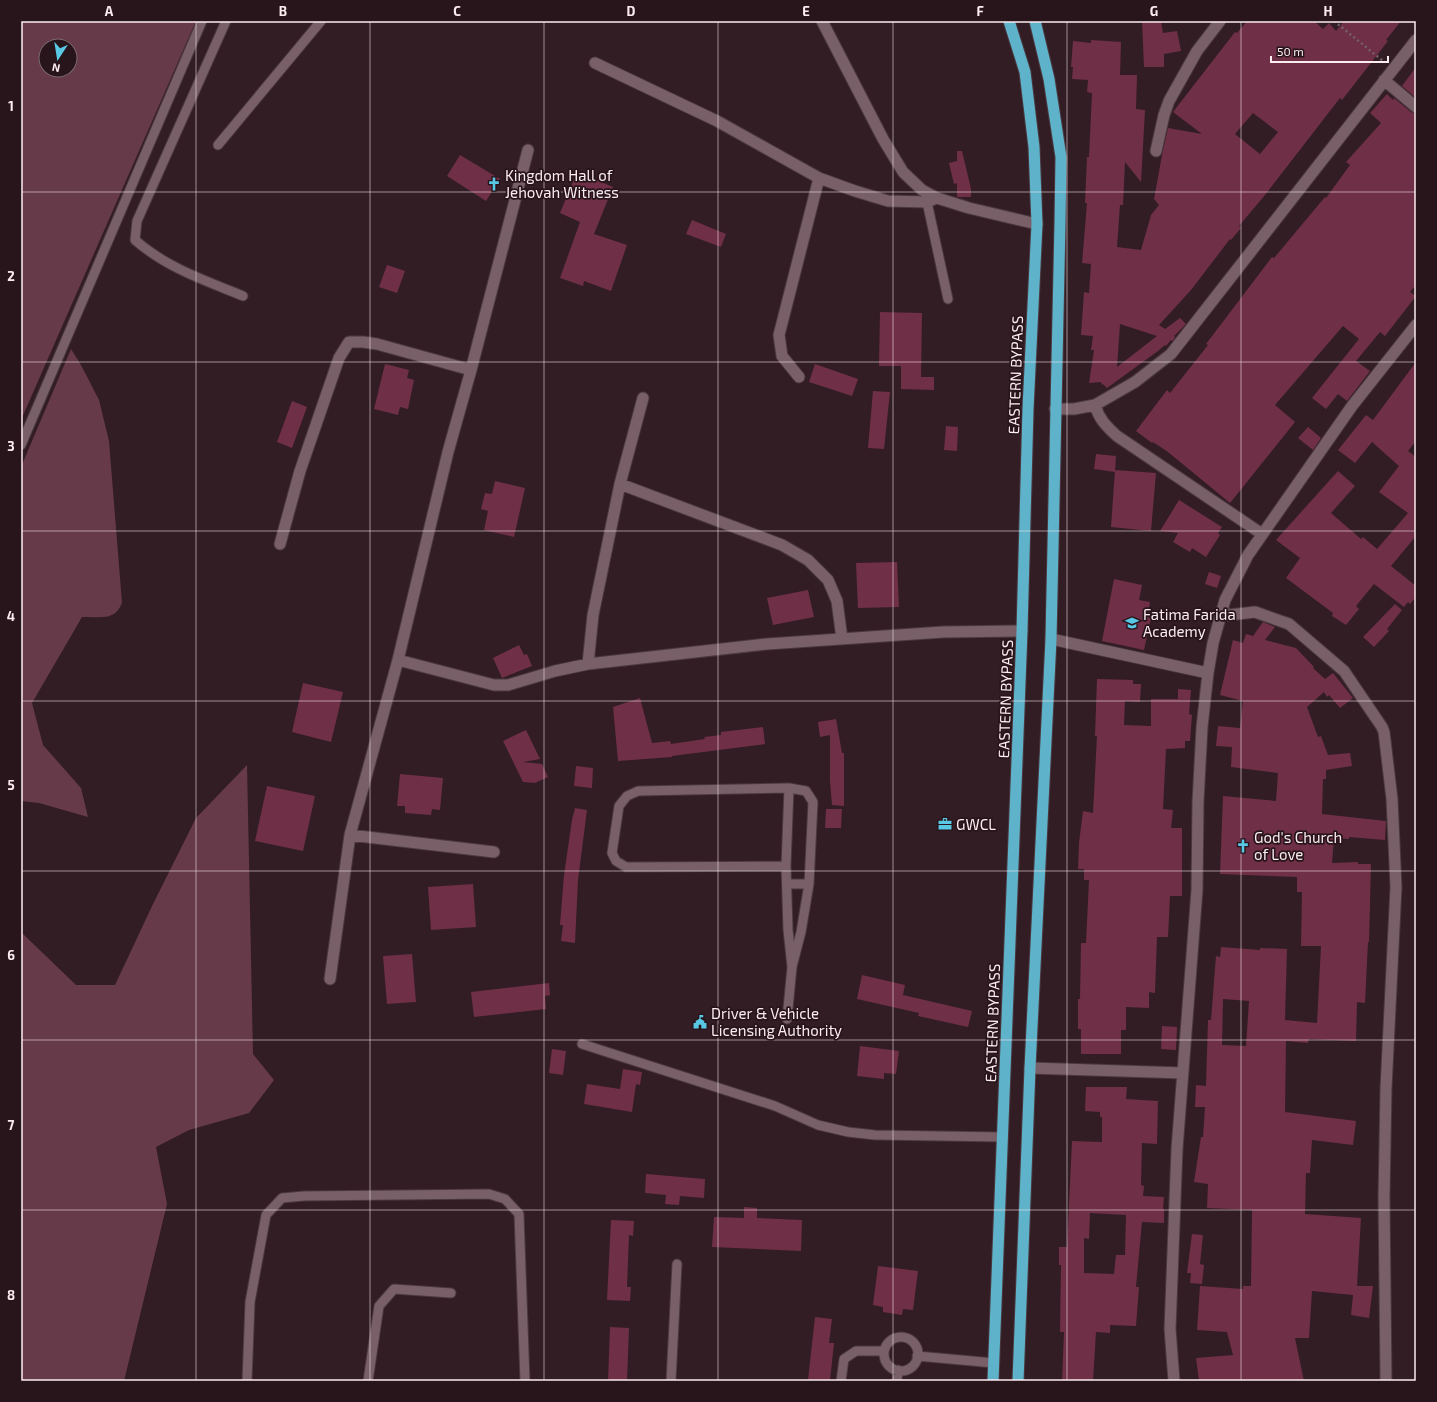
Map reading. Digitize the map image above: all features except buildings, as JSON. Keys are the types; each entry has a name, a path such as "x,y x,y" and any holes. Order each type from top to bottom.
{"highway":[{"name":"EASTERN BYPASS","path":"993,1381 1022,631 1028,409 1037,224 1034,147 1025,72 1009,21"},
{"path":"1018,1381 1030,1068 1052,639 1055,410 1061,157 1049,79 1035,21"}],"street":[{"path":"822,21 883,139 903,172 932,200"},
{"path":"1156,151 1164,115 1169,101 1197,50 1220,21"},
{"path":"1055,410 1074,409 1096,405 1135,382 1171,354 1416,40"},
{"path":"595,63 717,121 819,178 888,201 932,200 1037,224"},
{"path":"1384,80 1416,107"},
{"path":"330,979 350,835 398,660 448,452 472,370 528,150"},
{"path":"799,376 782,356 779,335 819,178"},
{"path":"1174,1381 1170,1329 1177,1157 1197,890 1198,802 1202,727 1213,643 1225,600 1248,555 1352,406 1416,325"},
{"path":"280,544 300,471 339,358 349,342 377,344 472,370"},
{"path":"588,664 593,615 620,484 643,398"},
{"path":"1096,405 1098,414 1105,426 1117,436 1262,534"},
{"path":"620,484 782,546 808,560 828,580 837,601 842,638"},
{"path":"1220,616 1255,612 1289,624 1344,671 1384,732 1392,799 1396,887 1386,1088 1384,1197 1386,1381"},
{"path":"398,660 488,683 508,685 555,671 588,664 759,645 943,632 1022,631"},
{"path":"1052,639 1208,673"},
{"path":"350,835 494,852"},
{"path":"1030,1068 1183,1073"}],"lane":[{"path":"21,445 202,21"},
{"path":"226,21 137,221 135,240 148,252 173,268 243,296"},
{"path":"218,145 321,21"},
{"path":"932,200 948,299"},
{"path":"786,866 626,868 616,861 612,853 619,806 627,796 638,791 789,788 806,791 813,802 809,884 801,932 792,967 786,1019"},
{"path":"789,788 786,866 788,930 792,967"},
{"path":"787,884 809,884"},
{"path":"582,1044 775,1106 818,1125 848,1132 875,1135 1003,1137"},
{"path":"247,1381 250,1302 266,1215 282,1198 304,1196 489,1194 505,1199 519,1214 525,1381"},
{"path":"671,1381 677,1264"},
{"path":"368,1381 379,1306 394,1289 451,1293"},
{"path":"903,1337 911,1341 916,1348 917,1356 914,1364 907,1369 898,1370 890,1367 885,1360 884,1351 887,1343 894,1338 903,1337"},
{"path":"841,1381 844,1360 856,1351 884,1351"},
{"path":"917,1356 994,1363"},
{"path":"897,1381 898,1370"}],"path":[{"path":"1334,21 1392,69"}],"shaded area":[{"path":"21,21 196,21 21,420"},
{"path":"71,349 99,400 109,441 122,603 119,609 111,616 82,617 32,703 43,745 81,788 88,817 39,803 21,801 21,467"},
{"path":"247,765 253,1054 274,1080 249,1113 189,1130 156,1147 167,1204 124,1381 21,1381 21,932 76,985 115,985 196,818"}],"place":[{"name":"Kingdom Hall of Jehovah Witness","path":"494,184"},
{"name":"Fatima Farida Academy","path":"1132,623"},
{"name":"GWCL","path":"945,824"},
{"name":"God's Church of Love","path":"1243,846"},
{"name":"Driver & Vehicle Licensing Authority","path":"700,1022"}]}
